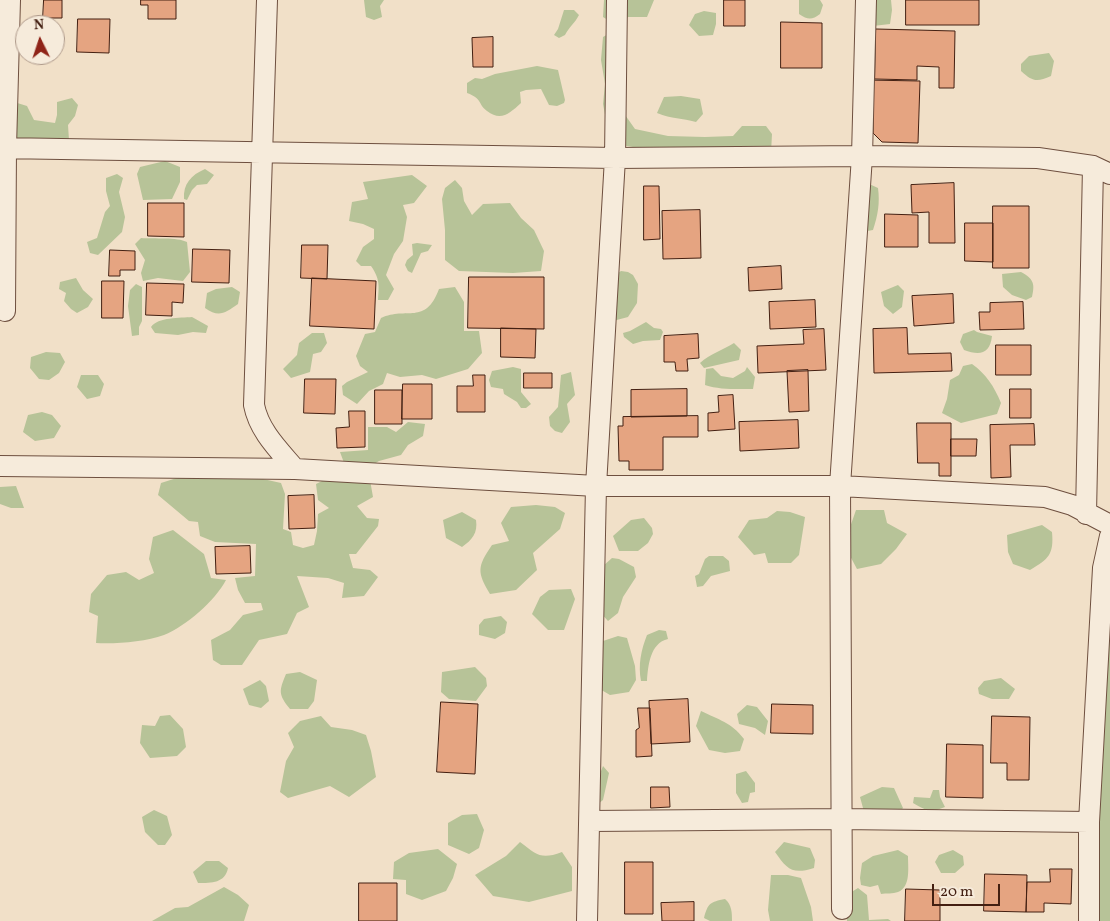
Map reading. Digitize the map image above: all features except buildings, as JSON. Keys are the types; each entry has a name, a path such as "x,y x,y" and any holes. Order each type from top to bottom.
{"street":[{"path":"5,311 3,148 10,0"},
{"path":"267,0 254,405 261,426 295,469"},
{"path":"587,921 596,486 616,158 617,0"},
{"path":"842,909 840,486 862,156 866,0"},
{"path":"3,148 616,158 862,156 1038,158 1102,170 1086,514"},
{"path":"0,466 295,469 596,486 840,486 1045,497 1072,506 1110,525"},
{"path":"1089,921 1089,822 1103,568 1110,536"},
{"path":"590,821 841,819 1089,822"}],"green space":[{"path":"364,0 384,0 380,6 382,17 374,20 366,17"},
{"path":"604,0 654,0 647,17 628,17 614,24 603,17"},
{"path":"799,0 820,0 823,5 820,14 810,18 799,14"},
{"path":"864,0 891,0 890,24 873,26"},
{"path":"564,10 574,10 579,15 565,35 559,38 554,35"},
{"path":"704,11 716,13 713,35 699,36 689,25 695,14"},
{"path":"610,33 618,105 635,129 668,136 705,137 733,136 742,126 766,126 772,134 771,153 651,150 615,144 608,130 603,104 605,84 601,60 603,37"},
{"path":"1049,53 1054,61 1051,76 1035,80 1021,71 1021,64 1029,56"},
{"path":"537,66 558,70 565,100 564,103 557,106 549,105 541,89 526,90 520,92 521,103 517,107 505,115 497,116 487,111 478,99 467,93 467,83 475,78 482,79 495,74"},
{"path":"681,96 700,99 703,114 696,122 657,113 664,97"},
{"path":"72,98 78,105 75,116 68,125 69,140 21,149 11,136 14,102 27,106 34,120 55,123 57,102"},
{"path":"165,161 180,167 180,182 172,199 143,200 137,174 140,167"},
{"path":"205,169 214,175 207,184 197,185 187,200 184,199 185,189 189,181"},
{"path":"117,174 123,178 119,192 125,217 122,232 98,255 90,253 87,242 97,238 105,212 110,206 106,191 106,178"},
{"path":"412,175 427,186 414,203 403,205 407,217 403,241 394,254 386,275 394,289 388,300 378,300 378,282 374,271 371,266 361,266 356,261 363,247 374,239 374,229 349,221 352,202 368,199 363,182"},
{"path":"455,180 462,188 464,201 472,215 483,204 510,203 521,218 534,230 544,251 541,271 513,273 459,271 445,260 442,199 445,188"},
{"path":"867,183 878,188 878,209 873,230 862,232"},
{"path":"141,238 183,240 187,242 190,272 183,281 158,278 143,281 141,273 145,260 135,244"},
{"path":"412,244 432,245 428,251 421,253 412,273 408,271 405,265 407,260 413,255"},
{"path":"621,271 633,275 638,284 637,303 628,317 609,322 599,315 597,298 603,284"},
{"path":"1021,272 1033,282 1032,297 1026,300 1012,295 1003,287 1002,274"},
{"path":"76,278 83,290 93,299 88,307 77,313 64,301 66,293 59,289 60,282"},
{"path":"136,284 142,287 142,321 139,327 139,335 132,336 128,306 130,290"},
{"path":"898,285 904,291 902,307 893,314 884,306 881,292"},
{"path":"232,287 240,292 238,304 218,314 205,308 207,293 216,289"},
{"path":"455,287 464,302 464,331 479,331 482,353 468,369 436,379 422,375 400,377 387,373 383,384 369,391 357,404 343,395 342,386 368,372 360,366 356,356 365,334 375,332 381,318 421,311 434,300 439,289"},
{"path":"192,317 208,326 206,333 193,332 178,335 155,333 151,327 159,321"},
{"path":"646,322 654,328 661,329 663,332 660,340 643,341 633,344 624,337 623,333"},
{"path":"974,330 992,336 989,347 983,352 975,353 964,350 960,342 963,334"},
{"path":"312,333 324,333 327,343 321,352 313,354 310,372 291,378 283,369 297,355 299,343"},
{"path":"734,343 741,350 739,360 704,368 700,363 708,357"},
{"path":"46,352 60,353 65,362 59,373 49,380 39,379 30,368 31,357"},
{"path":"972,364 989,381 1001,403 997,414 961,423 942,413 947,399 950,380 959,375 963,366"},
{"path":"513,367 521,369 521,392 531,404 526,408 521,408 517,402 504,394 503,389 491,387 489,380 492,371"},
{"path":"747,367 755,377 753,389 705,385 706,369 713,368 721,376 733,378 745,371"},
{"path":"571,372 575,395 567,404 570,422 562,433 555,431 550,426 549,417 558,407 561,375"},
{"path":"81,375 98,375 104,384 100,396 87,399 77,387"},
{"path":"42,412 52,415 61,426 54,438 35,441 23,432 28,415"},
{"path":"408,422 425,424 423,436 408,445 401,455 379,461 359,473 347,471 340,452 368,450 368,427 387,427 396,432"},
{"path":"183,476 254,477 281,483 285,494 283,529 291,532 293,545 303,548 314,545 318,514 329,508 318,500 316,484 328,478 370,480 373,497 357,506 367,518 379,519 378,526 356,554 349,554 353,568 370,570 378,577 364,596 342,598 344,583 328,578 297,576 309,607 297,613 287,634 259,640 242,665 221,665 213,660 211,640 230,630 243,615 263,610 261,603 245,603 238,590 235,578 255,576 256,544 215,542 200,536 198,522 189,521 158,495 161,483"},
{"path":"16,486 24,508 11,508 0,504 0,487"},
{"path":"536,505 555,507 565,513 560,529 533,553 537,570 516,590 490,594 481,575 481,564 492,545 509,541 501,523 511,507"},
{"path":"856,510 884,510 887,523 907,534 896,549 881,564 857,569 849,554 848,533"},
{"path":"777,511 790,512 805,517 799,555 791,563 768,563 765,553 754,555 738,537 749,520 767,518"},
{"path":"462,512 476,520 476,529 474,536 462,547 446,538 443,520"},
{"path":"644,518 652,528 653,534 648,543 638,551 619,551 613,536 631,520"},
{"path":"1042,525 1052,532 1052,546 1049,555 1042,563 1030,570 1013,564 1008,552 1007,535"},
{"path":"173,530 204,554 211,578 226,580 221,588 199,612 181,626 164,635 130,642 96,643 98,616 89,612 91,594 107,575 126,572 139,580 154,573 149,559 153,537"},
{"path":"709,556 723,556 729,561 730,571 711,576 703,586 697,587 695,576 699,574 705,559"},
{"path":"612,558 619,559 634,567 636,577 623,597 618,613 608,621 599,611 603,566"},
{"path":"1110,588 1110,921 1094,921"},
{"path":"571,589 575,599 564,630 548,630 532,614 540,597 549,590"},
{"path":"501,616 507,622 505,633 495,639 479,635 479,625 484,619"},
{"path":"659,630 666,631 668,639 657,645 649,662 647,681 641,681 640,663 647,635"},
{"path":"618,636 627,638 635,666 636,680 629,692 610,695 598,688 600,652 603,641"},
{"path":"475,667 486,678 487,686 476,701 449,699 441,692 442,672"},
{"path":"300,672 317,680 314,701 308,709 290,709 283,700 282,685 286,674"},
{"path":"1001,678 1015,689 1009,699 992,699 979,694 978,688 984,681"},
{"path":"260,680 266,686 269,701 261,708 249,705 243,689"},
{"path":"747,705 757,707 768,721 765,735 755,728 739,724 737,714"},
{"path":"701,711 724,722 739,733 744,739 740,751 725,753 709,750 696,726"},
{"path":"170,715 183,729 186,747 177,756 150,758 140,743 142,725 155,726 160,716"},
{"path":"321,716 331,727 352,730 366,735 376,777 349,797 330,786 288,798 280,792 286,761 294,747 288,733 300,721"},
{"path":"603,766 609,773 603,800 598,804 594,789"},
{"path":"746,771 755,783 755,792 750,793 748,802 742,803 736,793 736,774"},
{"path":"882,787 894,788 903,808 892,821 866,819 860,797"},
{"path":"933,790 939,790 945,807 929,810 913,803 914,797 930,798"},
{"path":"154,810 167,816 172,835 165,845 158,845 145,832 142,817"},
{"path":"477,814 484,830 479,848 469,854 448,845 448,823 462,815"},
{"path":"520,842 544,856 562,852 572,867 572,891 529,902 493,896 475,875 506,856"},
{"path":"784,842 810,848 815,860 814,868 800,871 791,869 783,863 775,852"},
{"path":"438,849 457,864 453,878 446,891 422,900 406,894 406,880 393,879 394,862 409,853"},
{"path":"898,850 908,856 908,877 902,890 896,893 881,894 878,885 870,887 861,885 862,863 873,856"},
{"path":"953,850 963,856 964,865 955,873 941,873 935,862 939,855"},
{"path":"206,861 219,861 228,868 224,877 213,882 198,883 193,872"},
{"path":"771,875 788,875 801,878 811,907 813,921 770,921 768,910"},
{"path":"224,887 238,895 249,905 244,921 152,921 175,908 188,907"},
{"path":"858,888 867,895 869,920 888,919 891,921 847,921 845,896"},
{"path":"725,899 732,912 732,921 710,921 704,918 710,904"}]}
